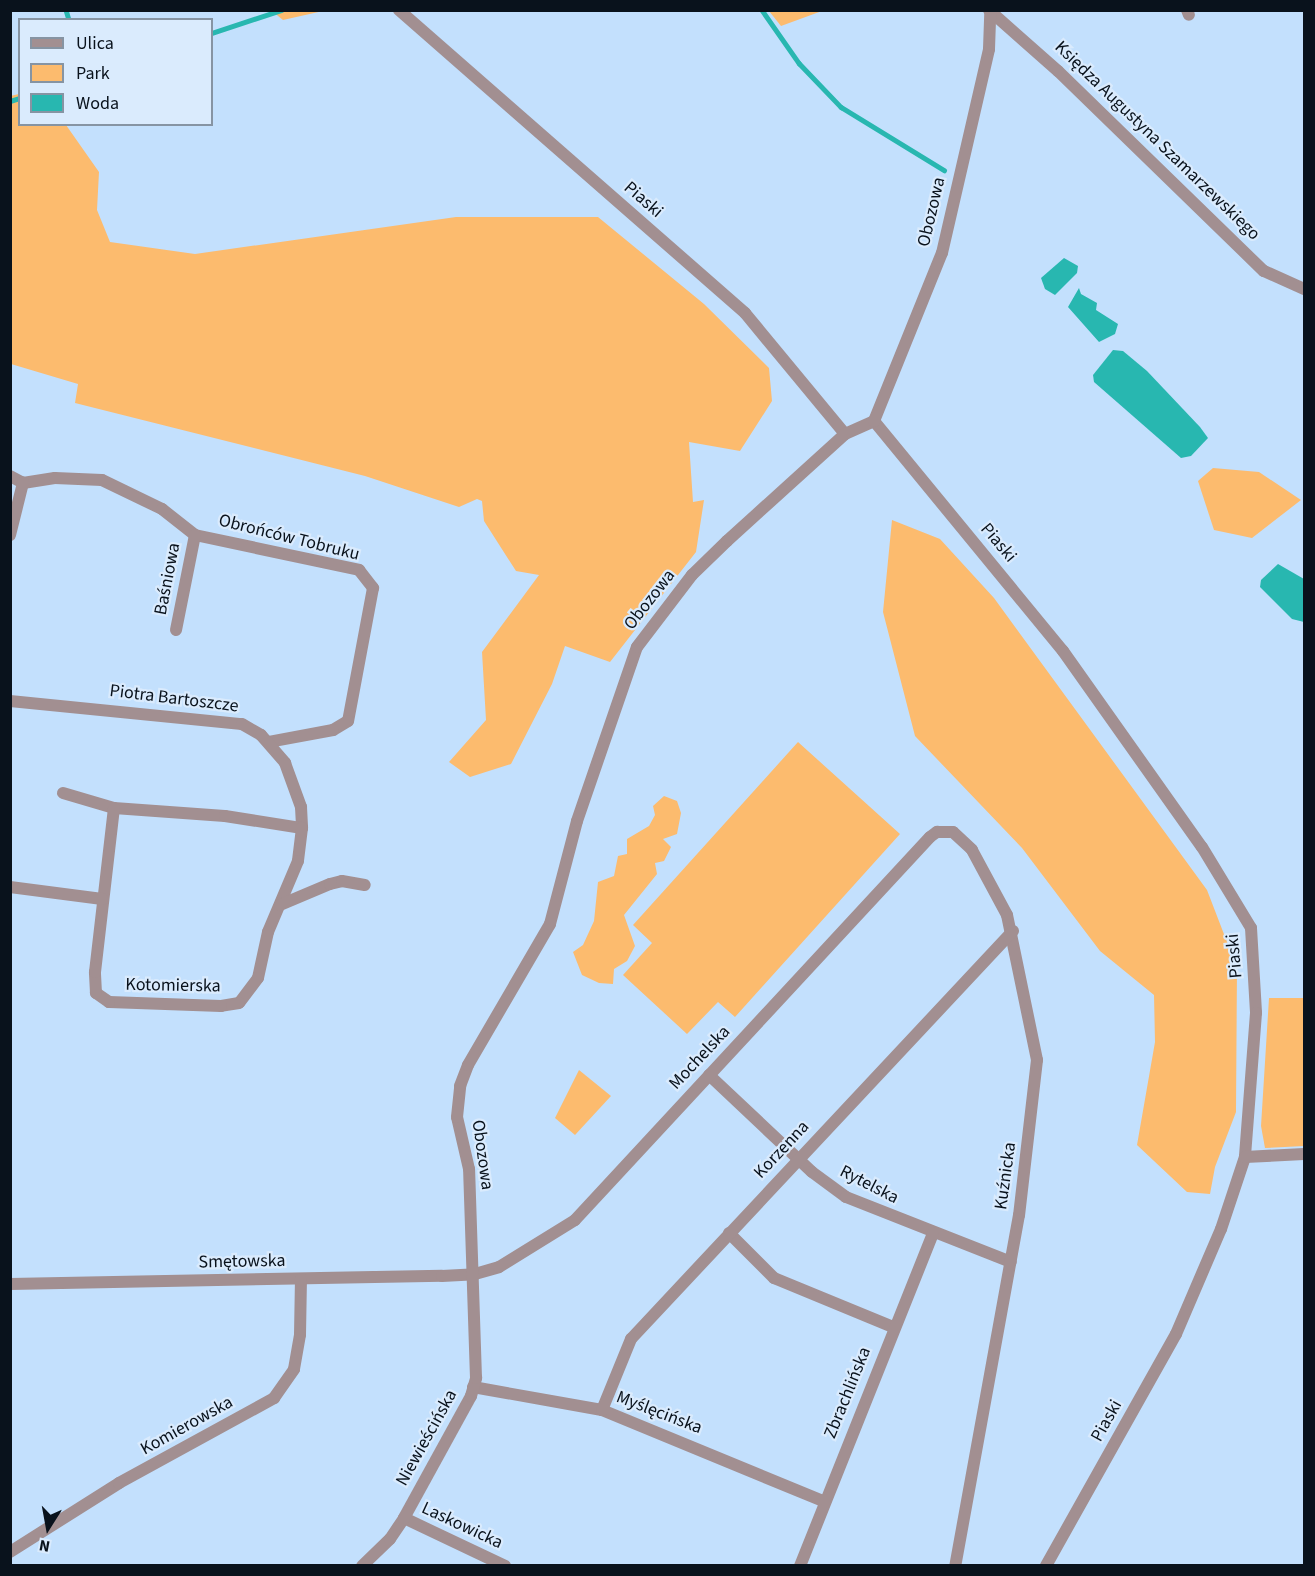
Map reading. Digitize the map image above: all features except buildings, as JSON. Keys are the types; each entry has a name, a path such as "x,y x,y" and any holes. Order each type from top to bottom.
{"street":[{"name":"Piaski","path":"399,10 745,313 845,434"},
{"name":"Obozowa","path":"475,1274 469,1168 457,1117 460,1086 475,1051 550,924 577,821 637,647 692,575 845,434 874,421 942,253 989,50 990,12"},
{"name":"Księdza Augustyna Szamarzewskiego","path":"990,12 1042,56 1264,271 1305,289"},
{"name":"Piaski","path":"874,421 1063,651 1244,910 1252,933 1256,1013 1245,1157 1221,1229 1176,1334 1046,1566"},
{"path":"10,476 23,483 10,535"},
{"name":"Obrońców Tobruku","path":"23,483 48,478 102,480 162,509 195,535 359,570 374,588 348,721 333,730 269,742"},
{"name":"Baśniowa","path":"176,630 195,535"},
{"name":"Piotra Bartoszcze","path":"10,701 242,724 269,742 291,774 302,828"},
{"path":"63,793 114,808 225,816 302,828"},
{"name":"Kotomierska","path":"114,808 102,899 94,987 100,998 113,1003 221,1006 239,1003 258,978 268,932 298,861 302,828"},
{"name":"Kuźnicka","path":"930,837 946,830 959,835 988,875 1012,931 1037,1060 1011,1262 955,1566"},
{"name":"Mochelska","path":"475,1274 499,1267 575,1220 930,837"},
{"path":"279,905 336,882 365,885"},
{"path":"10,887 102,899"},
{"name":"Korzenna","path":"602,1410 631,1339 1012,931"},
{"name":"Rytelska","path":"710,1075 798,1159 846,1197 933,1234 1011,1262"},
{"path":"1245,1157 1305,1154"},
{"path":"729,1233 774,1278 893,1327"},
{"name":"Zbrachlińska","path":"800,1566 823,1501 933,1234"},
{"name":"Smętowska","path":"10,1284 475,1274"},
{"name":"Niewieścińska","path":"362,1566 390,1539 404,1518 473,1387 475,1274"},
{"name":"Komierowska","path":"10,1552 119,1483 274,1398 294,1369 300,1335 301,1279"},
{"name":"Myślęcińska","path":"473,1387 602,1410 823,1501"},
{"name":"Laskowicka","path":"404,1518 505,1566"}],"green space":[{"path":"272,11 323,11 283,20"},
{"path":"769,11 822,11 781,26"},
{"path":"18,94 18,126 67,126 99,172 97,210 110,242 195,254 456,217 598,217 704,304 769,368 772,401 740,451 689,442 693,502 704,500 696,552 610,662 565,646 552,684 511,764 470,777 449,762 486,720 482,652 539,575 516,571 484,521 482,501 477,499 459,507 365,476 75,403 78,384 11,364 10,96"},
{"path":"1213,468 1259,472 1301,500 1252,538 1214,530 1198,481"},
{"path":"892,520 940,539 994,598 1207,890 1237,968 1236,1112 1215,1167 1210,1194 1187,1192 1137,1145 1155,1042 1154,995 1100,951 1022,848 915,736 883,612"},
{"path":"798,742 900,834 735,1017 718,1002 687,1034 623,975 652,943 633,925"},
{"path":"664,796 677,801 681,813 677,834 663,839 671,847 664,861 655,863 657,874 624,915 635,946 627,961 614,969 613,984 599,983 582,975 573,952 583,945 594,921 598,882 614,876 618,856 627,854 627,839 649,826 655,815 653,806"},
{"path":"1269,998 1304,998 1304,1146 1265,1148 1261,1126"},
{"path":"579,1070 611,1096 575,1135 555,1118"}],"water":[{"path":"1064,258 1078,266 1077,273 1055,295 1045,289 1041,278"},
{"path":"1079,288 1081,294 1097,303 1096,310 1118,324 1115,334 1099,342 1068,307"},
{"path":"1113,350 1123,351 1147,371 1200,427 1208,438 1191,456 1181,458 1094,382 1093,375"},
{"path":"1278,564 1304,579 1304,622 1292,619 1260,587 1261,580"}],"waterway":[{"path":"66,10 68,18"},
{"path":"213,33 281,10"},
{"path":"762,10 799,63 841,107 944,170"},
{"path":"10,101 18,99"}]}
